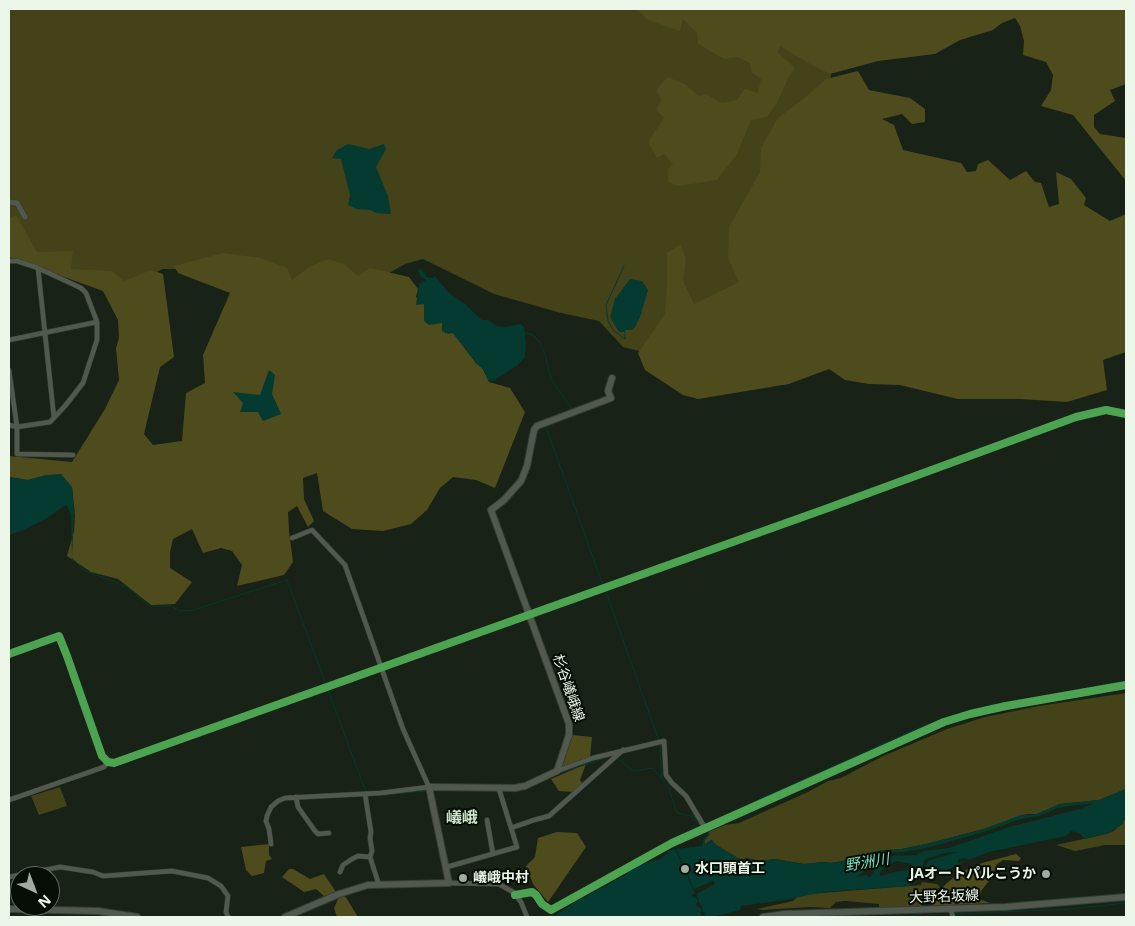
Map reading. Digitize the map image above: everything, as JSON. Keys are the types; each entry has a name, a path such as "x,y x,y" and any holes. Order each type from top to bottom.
{"main road":[{"name":"杉谷嶬峨線","path":"557,771 570,730 491,510 504,500 521,480 527,466 534,430 537,426 611,398 608,391 612,378"},
{"path":"286,917 338,894 368,885 449,883 429,788 499,789 525,786 557,771"},
{"name":"大野名坂線","path":"763,917 785,914 1042,905 1126,897"},
{"path":"9,909 98,911 137,917"}],"street":[{"path":"9,202 17,203 25,217"},
{"path":"9,261 17,261 38,268 84,290 97,322 97,340 83,383 54,418 50,422 17,427 9,425"},
{"path":"38,268 54,418"},
{"path":"9,340 97,322"},
{"path":"9,370 17,427 17,454 73,454"},
{"path":"9,654 58,636 67,656 102,756 108,762 114,763 1076,417 1106,410 1126,414"},
{"path":"271,844 266,821 271,808 278,801 285,798 365,794 429,788 403,729 345,565 312,530 292,538"},
{"path":"516,895 532,892 542,904 551,910 645,857 705,828 953,719 1006,706 1126,685"},
{"path":"557,771 593,758 664,741 666,774 672,783 686,796 705,828"},
{"path":"512,828 550,816 624,750"},
{"path":"9,800 104,767 108,762"},
{"path":"447,867 518,846 499,789"},
{"path":"365,794 371,832 372,851 370,857 379,885"},
{"path":"296,797 298,806 315,831 318,834 329,833"},
{"path":"487,820 493,854"},
{"path":"340,872 343,865 358,856 370,857"},
{"path":"9,877 60,866 93,872 103,876 172,870 208,878 221,886 228,896 226,912 228,917"},
{"path":"449,883 499,884 516,895 527,917"},
{"path":"950,908 953,917"}],"shaded area":[{"path":"9,9 647,9 681,13 777,38 832,69 829,87 747,282 648,353 623,347 599,321 561,313 494,294 423,259 405,264 368,285 296,285 204,269 163,269 124,287 82,277 37,257 9,231"},
{"path":"637,9 1126,9 1126,84 1110,90 1115,101 1094,115 1094,127 1100,134 1126,138 1126,181 1073,115 1041,106 1051,90 1053,75 1046,62 1023,55 1024,41 1020,26 1015,18 1002,23 993,30 960,40 935,54 878,61 830,74 780,46 778,53 795,68 789,76 777,103 767,117 751,120 737,154 717,180 679,186 668,182 668,169 673,164 664,154 657,158 648,142 664,118 656,109 661,101 657,90 667,77 685,84 699,96 706,94 722,103 737,100 745,89 758,93 761,79 752,73 750,63 737,57 724,59 698,44 697,33 683,19 680,31 648,20"},
{"path":"858,71 869,90 910,98 925,109 925,122 912,124 902,114 882,119 894,125 903,150 961,163 967,172 976,171 978,164 988,160 1010,180 1026,171 1035,182 1041,183 1049,207 1059,204 1056,172 1071,179 1086,198 1084,205 1110,221 1126,214 1126,352 1103,360 1107,390 1067,402 1020,399 958,399 900,385 869,384 845,380 829,369 789,384 698,399 683,395 645,370 638,353 665,314 667,253 681,244 686,260 683,281 694,304 739,282 728,258 729,227 760,172 761,148 778,118 826,79"},
{"path":"16,215 37,252 73,251 71,269 112,271 124,281 151,270 163,274 174,357 160,367 144,434 153,445 182,441 186,393 205,383 203,355 230,293 178,273 174,266 223,253 260,258 287,268 292,280 309,267 328,259 344,264 358,276 370,268 409,277 418,289 416,297 453,333 476,363 483,369 489,382 510,388 525,412 495,488 476,480 453,477 440,488 427,510 411,524 383,531 352,529 323,511 317,473 303,478 304,499 314,521 308,527 297,506 288,512 293,562 284,575 237,586 242,565 232,551 221,548 203,553 192,529 173,539 170,552 170,568 192,582 175,604 151,605 118,579 91,572 67,556 74,531 75,515 72,487 47,475 28,480 9,477 9,456 72,462 105,409 119,380 116,348 119,338 118,320 103,291 9,257 9,219"},
{"path":"1126,693 1126,789 1099,800 1060,804 1037,814 1027,814 984,829 926,844 902,849 877,851 873,856 831,863 804,864 775,859 760,861 746,858 742,861 710,841 705,844 704,841 710,834 708,832 725,825 739,823 828,781 841,778 881,757 947,729 985,717 1039,706"},
{"path":"572,735 592,737 590,757 562,767 561,764"},
{"path":"586,764 580,780 583,784 573,792 559,791 551,779"},
{"path":"60,787 67,806 39,815 31,796"},
{"path":"1126,818 1126,845 1105,845 1075,851 1056,845 1114,831"},
{"path":"557,832 577,833 586,847 548,902 533,884 526,866 535,857 538,838"},
{"path":"269,844 269,855 272,859 266,861 264,873 252,876 246,870 241,847"},
{"path":"1016,854 1021,858 1019,861 1003,860 997,864 992,877 981,891 979,899 990,903 931,906 933,897 961,872 982,863"},
{"path":"289,869 293,869 310,879 324,874 336,892 326,898 316,889 304,892 282,877"},
{"path":"922,882 937,884 940,887 921,907 879,910 879,904 845,901 836,902 830,908 757,909 793,901 797,897 809,894 921,885"},
{"path":"344,895 358,917 337,917 334,908 339,897"}],"water":[{"path":"348,144 369,149 384,144 386,149 376,167 388,196 391,214 376,213 371,210 357,209 348,205 350,195 341,159 332,158 337,150"},
{"path":"420,268 427,277 432,278 435,276 449,293 465,304 482,320 488,320 497,326 506,327 520,324 524,327 525,357 518,365 493,381 488,380 483,369 476,363 453,333 448,334 442,331 442,323 429,325 424,321 424,304 416,305 419,284 426,280 420,276 418,271"},
{"path":"630,279 642,281 648,290 635,327 632,330 619,332 610,317 615,299"},
{"path":"269,370 275,375 272,394 281,414 263,421 258,412 240,412 243,403 233,392 260,395"},
{"path":"61,474 72,487 74,513 72,558 71,514 66,505 44,520 9,535 9,477 28,480 47,475"},
{"name":"野洲川","path":"1126,789 1126,818 1123,824 1109,833 1085,839 1079,833 1071,831 1066,836 989,852 969,860 966,858 959,859 957,863 964,862 943,872 928,870 926,866 928,861 957,852 945,853 926,859 923,869 912,880 910,886 824,892 741,906 740,910 712,917 553,917 575,902 624,877 629,870 636,868 637,865 661,859 669,851 675,849 695,893 692,895 694,898 696,897 698,902 696,904 702,911 700,912 702,916 705,915 696,894 715,884 713,881 694,889 676,849 702,846 708,832 709,835 705,840 705,844 711,839 717,846 742,860 746,858 760,861 775,859 804,864 831,863 873,856 877,851 902,849 926,844 984,829 1021,815 1037,814 1060,804 1099,800","holes":["1093,803 1083,808 1009,827 949,848 924,851 916,855 883,856 870,877 865,875 856,877 870,868 879,854 882,853 905,852 931,847 1021,819 1039,816 1058,808","896,861 912,864 911,868 880,876 883,869"]}],"waterway":[{"path":"624,266 606,305 608,321 613,330 625,339 625,332"},
{"path":"525,333 533,335 539,341 545,354 551,379 572,409"},
{"path":"546,427 603,585"},
{"path":"72,558 84,570 127,587 150,606 171,606 180,611 193,610 287,580 366,792"},
{"path":"605,589 659,741"},
{"path":"708,826 758,800 916,729 952,716 991,705 1126,681"},
{"path":"660,744 661,777 669,789 676,810 678,813 694,817 701,829"},
{"path":"557,774 608,757"},
{"path":"616,757 633,771 652,768 661,777"},
{"path":"501,791 515,792 524,789"},
{"path":"394,794 427,791"},
{"path":"955,914 1069,909 1126,903"},
{"path":"906,917 923,914"}],"cycle path":[{"path":"9,654 59,636 102,756 108,762 114,763 828,508 1076,417 1106,410 1126,414"},
{"path":"515,895 532,892 542,904 551,910 672,843 944,722 1006,706 1126,685"}],"place":[{"name":"水口頭首工","path":"685,869"},
{"name":"JAオートパルこうか","path":"1046,874"},
{"name":"嶬峨中村","path":"463,878"}],"district":[{"name":"嶬峨","path":"462,818"}]}
